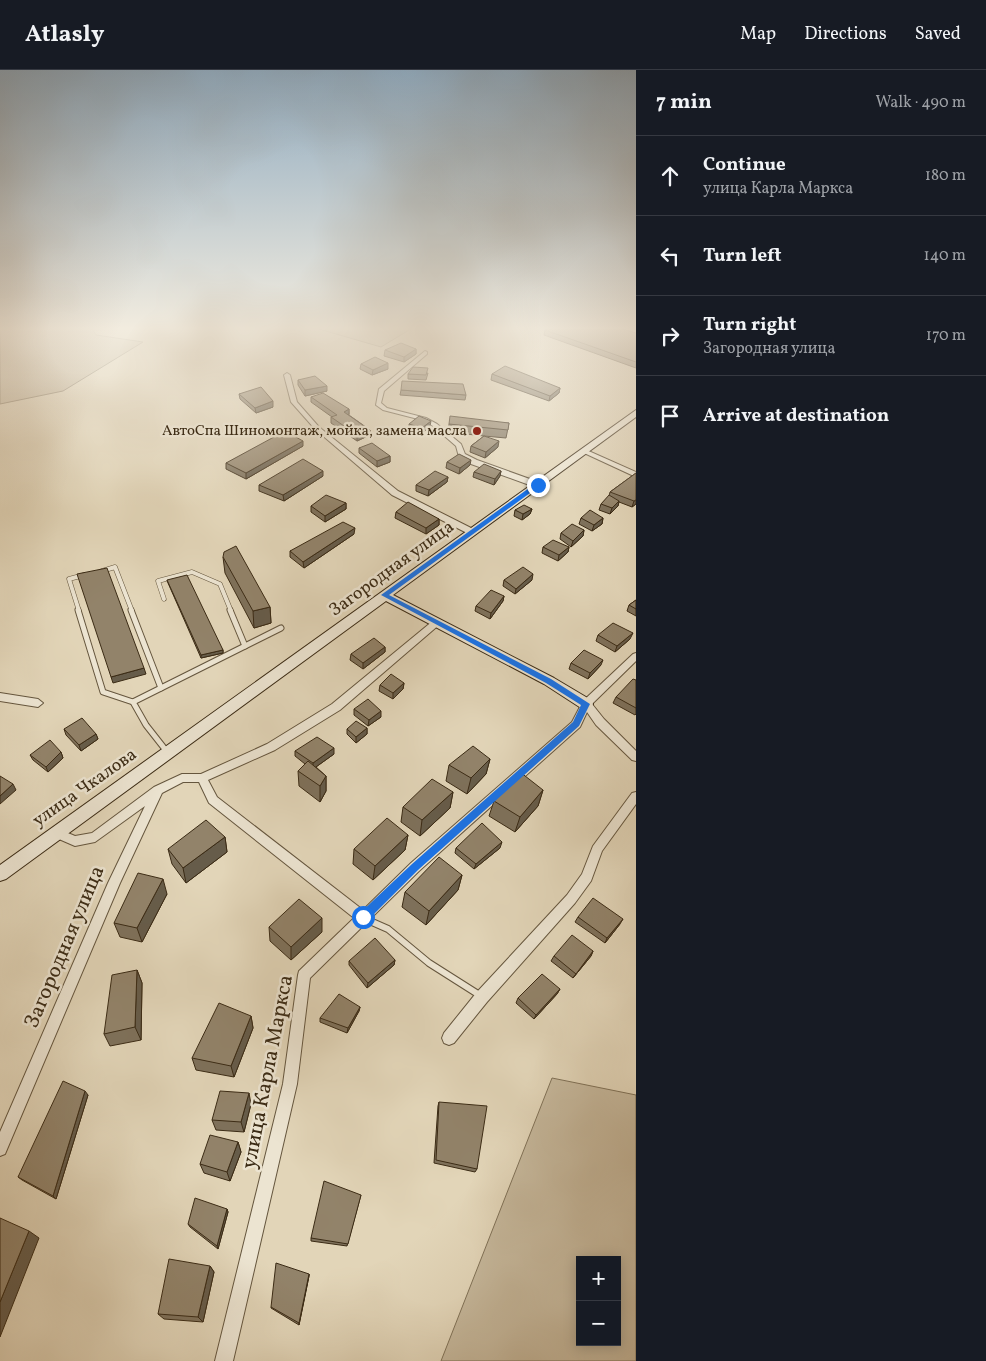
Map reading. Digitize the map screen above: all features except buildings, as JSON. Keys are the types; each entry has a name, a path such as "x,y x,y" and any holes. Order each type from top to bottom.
{"street":[{"path":"290,387 294,402 317,428 396,493 472,532"},
{"path":"384,387 380,390 378,404 385,410 424,419 450,437 459,446 462,455 474,462 538,485"},
{"name":"Загородная улица","path":"169,753 636,413"},
{"path":"584,451 636,475"},
{"path":"384,595 549,681 586,704 600,722 636,757"},
{"path":"56,833 75,841 95,837 158,790 182,778 202,778 271,748 336,707 437,622"},
{"name":"улица Карла Маркса","path":"224,1361 290,1084 304,975 422,860 576,724 586,704 636,656"},
{"path":"0,697 38,703"},
{"name":"улица Чкалова","path":"0,874 169,753"},
{"path":"202,778 213,800 363,917"},
{"name":"Загородная улица","path":"0,1149 114,883 158,790"},
{"path":"449,1038 482,997 571,899 587,877 597,849 636,796"}],"lane":[{"path":"96,572 115,567 161,688"},
{"path":"164,599 158,581 192,572 220,584 245,646"},
{"path":"87,575 69,580 103,692 133,702 146,725 169,753"},
{"path":"133,702 281,628"},
{"path":"363,917 388,929 429,963 482,997"}],"shaded area":[{"path":"0,387 69,387 63,391 0,404"},
{"path":"552,1078 636,1095 636,1361 441,1361"}],"place":[{"name":"АвтоСпа Шиномонтаж, мойка, замена масла","path":"477,431"}],"route":[{"path":"363,917 415,867 576,724 586,704 549,681 384,595 538,485"}]}
